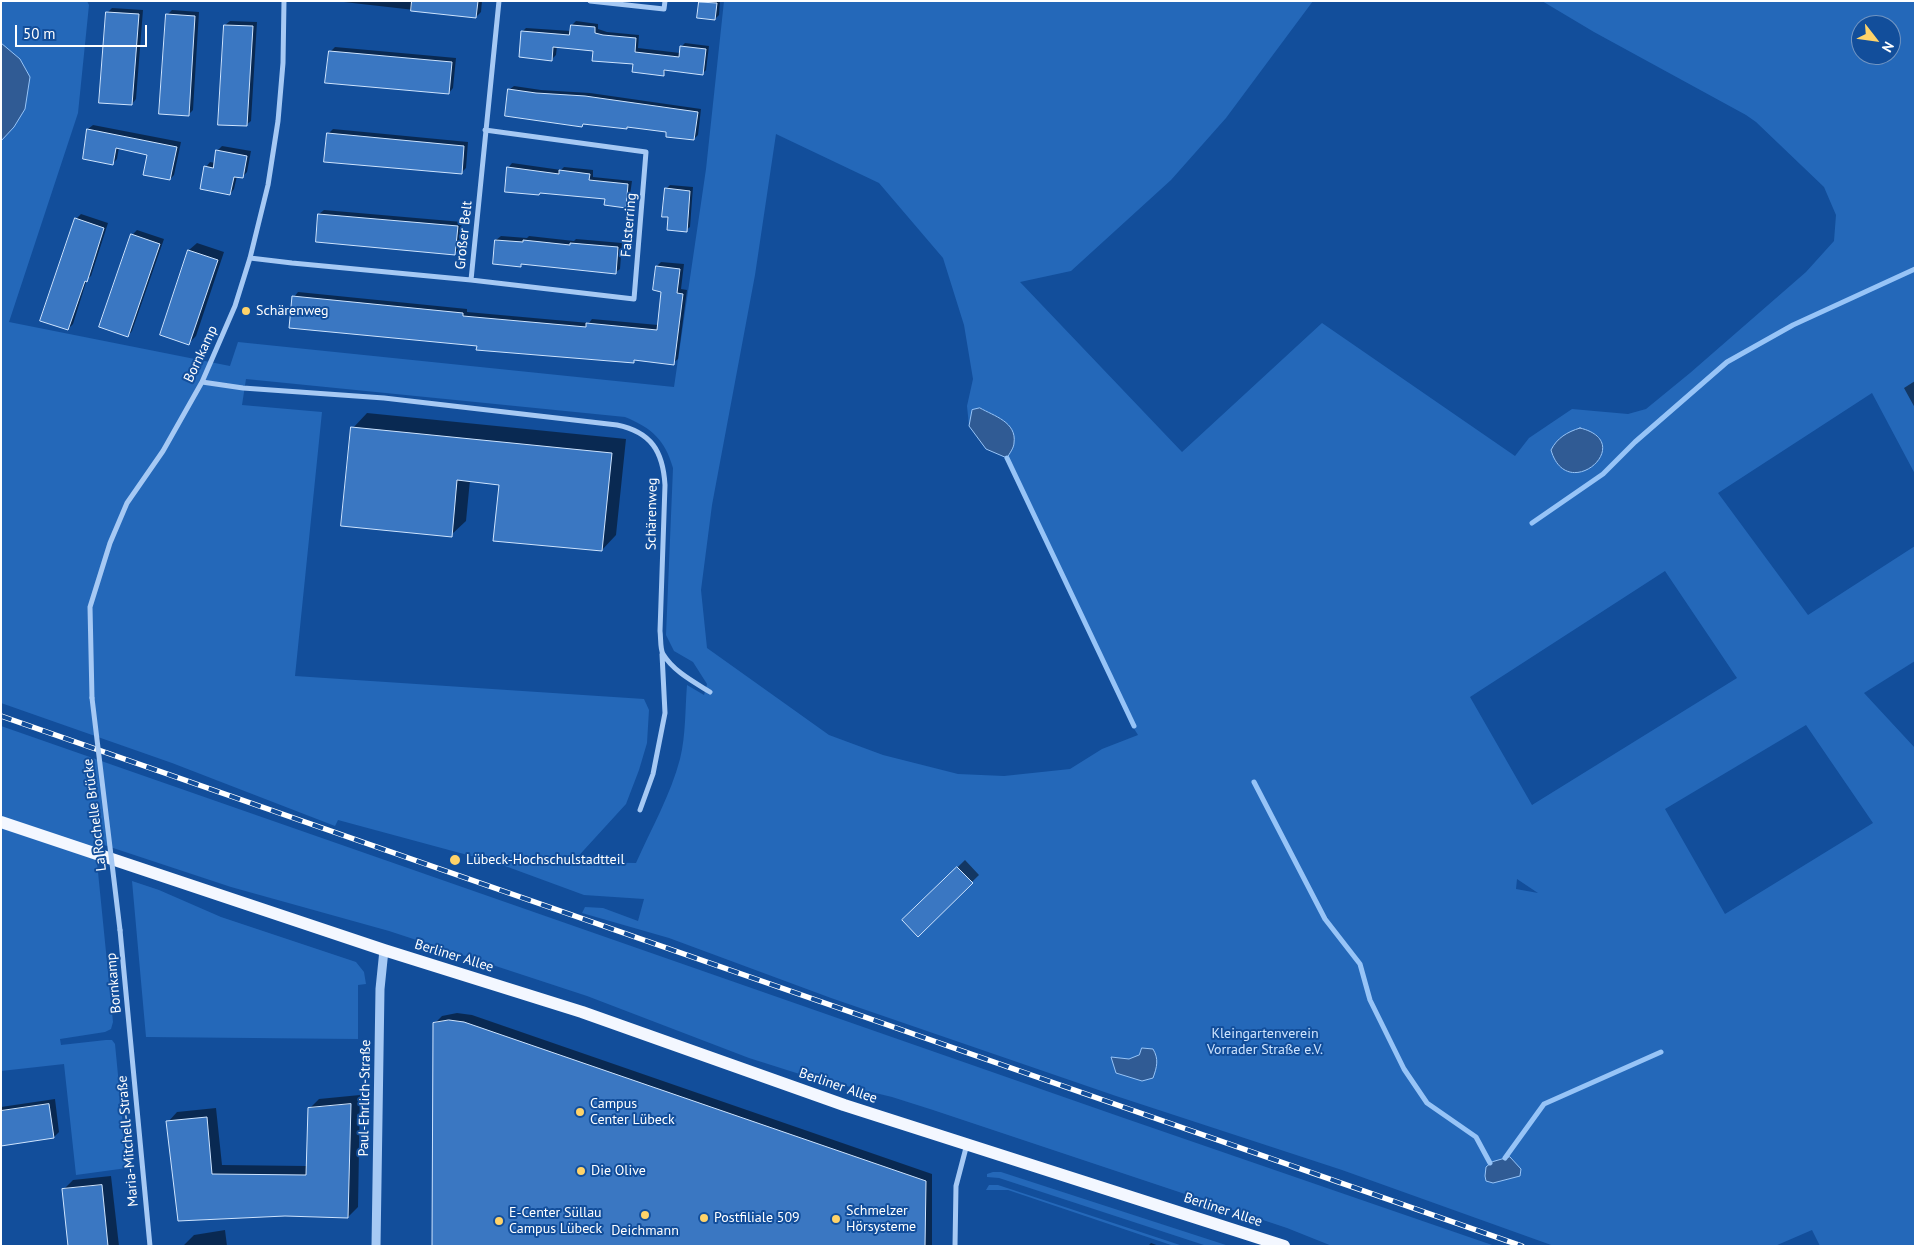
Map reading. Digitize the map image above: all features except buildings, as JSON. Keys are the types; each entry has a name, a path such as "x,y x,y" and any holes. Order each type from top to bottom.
{"main road":[{"name":"Berliner Allee","path":"1,822 384,950 582,1012 835,1102 1284,1246"}],"street":[{"name":"Bornkamp","path":"92,698 90,607 110,543 127,503 163,451 202,382 235,306 250,258 268,185 278,121 283,63 284,1"},
{"name":"Großer Belt","path":"250,258 471,280 499,1"},
{"path":"590,1 664,9 665,1"},
{"name":"Falsterring","path":"471,280 634,299 646,152 485,130"},
{"name":"Schärenweg","path":"202,382 243,388 384,398 617,425 631,428 641,434 656,448 664,468 665,485 660,631 665,713 653,774 640,810"},
{"path":"662,653 678,670 710,692"},
{"name":"La Rochelle Brücke","path":"92,698 120,930"},
{"name":"Bornkamp","path":"120,930 130,1033"},
{"name":"Paul-Ehrlich-Straße","path":"376,1246 380,989 384,950"},
{"name":"Maria-Mitchell-Straße","path":"130,1033 150,1246"},
{"path":"955,1246 956,1186 967,1144"}],"green space":[{"name":"Kleingartenverein Vorrader Straße e.V.","path":"1,1 87,1 89,5 78,113 9,322 230,366 238,342 674,387 706,169 724,1 1313,1 1226,118 1171,180 1071,271 1020,282 1182,452 1322,323 1515,456 1529,438 1572,409 1628,414 1646,409 1806,272 1834,241 1836,215 1824,187 1756,122 1542,1 1915,1 1915,474 1872,393 1718,493 1808,615 1915,546 1915,661 1864,693 1915,748 1915,1246 1820,1246 1812,1230 1775,1246 1554,1246 1342,1170 1116,1096 831,998 669,938 582,913 585,907 603,908 638,921 644,899 584,895 497,863 338,820 335,826 172,763 1,703 1,141 14,127 20,59 1,44","holes":["776,134 879,183 943,258 964,325 973,379 967,406 969,426 972,410 980,408 988,412 1014,444 1007,458 1138,735 1102,749 1070,769 1004,776 958,774 883,755 829,735 707,648 701,590 712,505 755,275","246,379 625,417 643,426 656,436 666,450 673,468 666,635 674,651 693,662 707,684 704,695 687,685 680,759 666,798 636,863 573,862 626,804 647,743 649,710 644,699 295,676 322,412 242,405","1665,571 1737,678 1532,805 1470,697","1806,725 1873,823 1725,914 1665,809","1517,879 1538,893 1516,889"]},
{"path":"1,726 1495,1246 1332,1246 1287,1228 933,1110 892,1097 809,1077 749,1058 587,996 389,931 231,887 95,842 113,1022 111,1029 105,1032 60,1039 61,1045 106,1040 112,1040 115,1044 127,1168 76,1175 64,1064 1,1071"},
{"path":"132,881 159,890 221,917 356,962 364,972 366,984 358,985 358,1039 146,1037"},
{"path":"1001,1172 1229,1246 1207,1246 999,1178 987,1177 987,1174"},
{"path":"989,1185 998,1185 1183,1246 1174,1246 1008,1190 986,1190"}],"shaded area":[{"path":"1,43 20,59 30,77 25,109 14,127 1,141"},
{"path":"980,408 998,417 1012,430 1014,445 1007,458 986,449 969,426 972,410"},
{"path":"1580,428 1596,435 1603,445 1601,456 1594,465 1583,471 1571,472 1559,466 1551,450 1563,436"},
{"path":"1142,1048 1153,1049 1155,1053 1157,1063 1153,1078 1142,1081 1116,1073 1111,1057 1129,1059 1139,1055"},
{"path":"1510,1157 1521,1169 1520,1176 1493,1183 1486,1181 1486,1167 1492,1162"}],"waterway":[{"path":"1532,523 1603,474 1635,442 1727,362 1793,325 1915,269"},
{"path":"1007,458 1134,726"},
{"path":"1254,782 1325,919 1360,964 1370,1000 1404,1069 1427,1103 1476,1137 1490,1163"},
{"path":"1505,1158 1544,1104 1661,1052"}],"railway":[{"path":"1,716 1522,1246"}],"place":[{"name":"Schärenweg","path":"246,311"},
{"name":"Lübeck-Hochschulstadtteil","path":"455,860"},
{"name":"Campus Center Lübeck","path":"580,1112"},
{"name":"Die Olive","path":"581,1171"},
{"name":"Deichmann","path":"645,1215"},
{"name":"Postfiliale 509","path":"704,1218"},
{"name":"Schmelzer Hörsysteme","path":"836,1219"},
{"name":"E-Center Süllau Campus Lübeck","path":"499,1221"}]}
